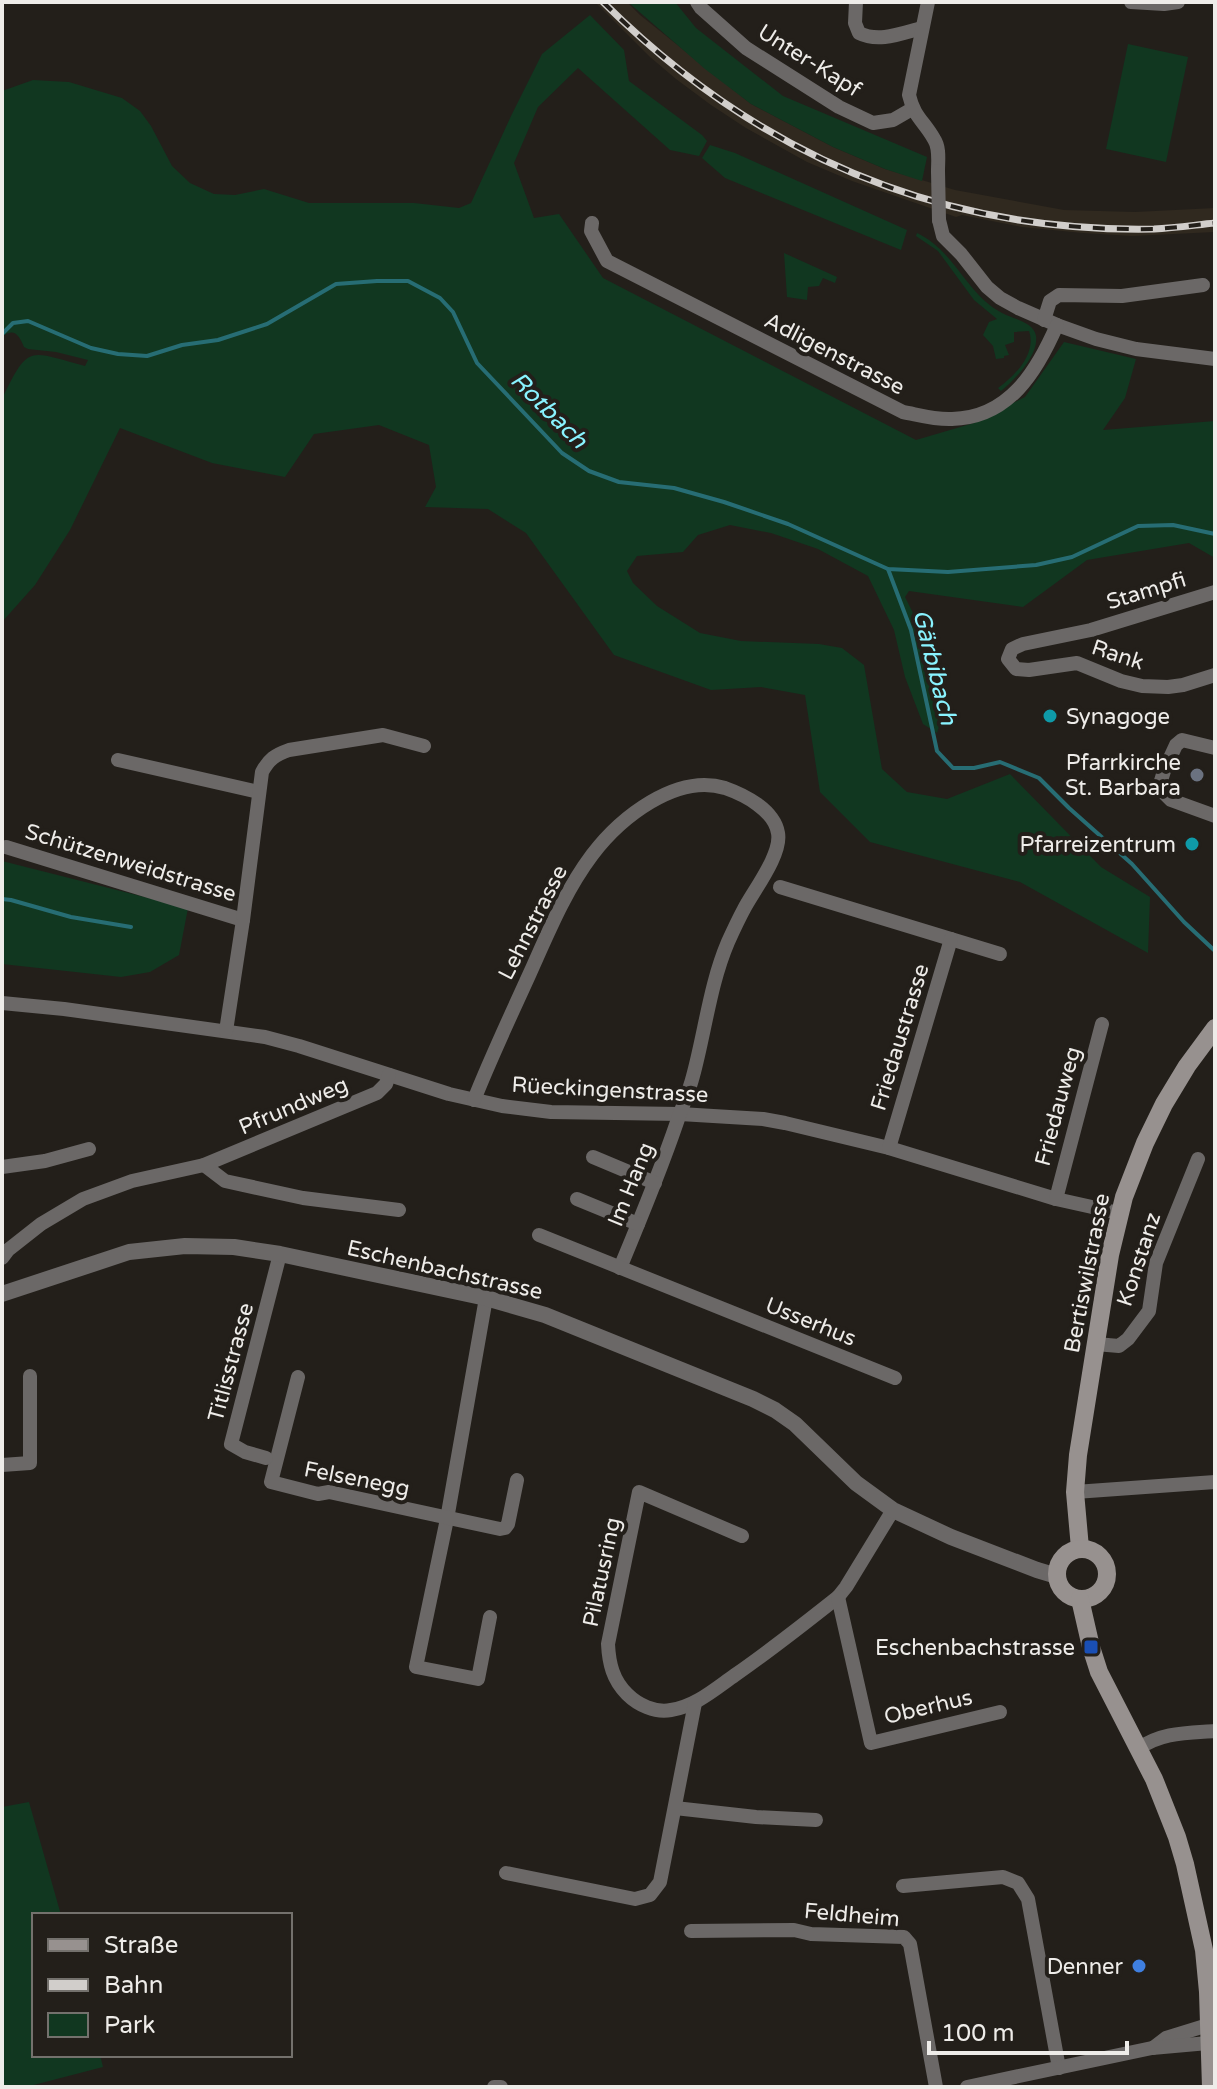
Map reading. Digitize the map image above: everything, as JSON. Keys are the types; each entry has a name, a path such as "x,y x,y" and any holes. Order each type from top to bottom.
{"main road":[{"name":"Bertiswilstrasse","path":"1080,1548 1075,1492 1078,1455 1119,1213 1159,1114 1187,1066 1215,1028"},
{"path":"1080,1548 1099,1555 1108,1574 1100,1592 1087,1599 1064,1592 1057,1576 1063,1557 1080,1548"},
{"path":"1080,1599 1099,1672 1166,1808 1180,1847 1204,1950 1211,2087"}],"street":[{"name":"Unter-Kapf","path":"697,2 744,46 839,107 873,123 893,120 912,109"},
{"path":"856,2 855,23 859,33 868,38 882,38 922,28"},
{"path":"928,2 909,95 912,109 935,140 939,152 939,220 943,236 1000,298 1050,323 1136,349 1215,359"},
{"path":"1131,2 1178,2"},
{"name":"Adligenstrasse","path":"592,223 591,231 607,261 903,412 928,417 952,419 975,416 999,405 1014,393 1034,372 1050,323 1050,301 1059,295 1122,296 1203,285"},
{"name":"Stampfi","path":"1091,630 1215,592"},
{"name":"Rank","path":"1091,630 1023,644 1012,649 1008,659 1016,669 1029,670 1077,663 1142,686 1183,685 1215,675"},
{"name":"Schützenweidstrasse","path":"226,1031 262,772 268,761 289,750 383,735 424,746"},
{"path":"1215,748 1182,740 1176,745 1160,784 1171,800 1215,816"},
{"path":"118,760 259,792"},
{"name":"Lehnstrasse","path":"474,1100 561,905 592,855 618,826 650,802 680,789 706,785 728,789 765,810 771,816 779,837 772,860 726,947 693,1077 680,1114"},
{"name":"Schützenweidstrasse","path":"6,847 243,920"},
{"name":"Friedaustrasse","path":"780,887 1000,954"},
{"name":"Friedaustrasse","path":"889,1148 951,939"},
{"name":"Rüeckingenstrasse","path":"2,1003 226,1031 299,1046 426,1088 474,1100 551,1112 763,1119 825,1131 1056,1199 1119,1213"},
{"name":"Friedauweg","path":"1056,1199 1102,1024"},
{"name":"Pfrundweg","path":"4,1252 41,1224 83,1199 132,1181 204,1165 377,1093 386,1084 389,1075"},
{"name":"Im Hang","path":"620,1268 680,1114"},
{"path":"2,1167 45,1161 89,1149"},
{"path":"593,1157 655,1183"},
{"name":"Konstanz","path":"1096,1344 1119,1346 1149,1311 1156,1263 1198,1159"},
{"path":"204,1165 225,1181 303,1198 399,1210"},
{"path":"577,1199 638,1224"},
{"path":"539,1235 620,1268"},
{"name":"Eschenbachstrasse","path":"2,1294 129,1252 185,1246 234,1247 280,1254 486,1298 545,1315 753,1399 795,1424 856,1483 893,1510 951,1537 1057,1576"},
{"name":"Titlisstrasse","path":"266,1458 231,1444 280,1254"},
{"name":"Usserhus","path":"620,1268 895,1378"},
{"path":"486,1298 447,1519 416,1667 478,1679 490,1617"},
{"path":"2,1465 30,1463 30,1376"},
{"name":"Felsenegg","path":"298,1377 271,1482 500,1529 505,1528 517,1480"},
{"path":"1075,1492 1215,1482"},
{"name":"Pilatusring","path":"742,1536 639,1492 608,1644 609,1663 618,1685 634,1701 652,1709 669,1711 695,1703 777,1646 838,1597 874,1545 893,1510"},
{"name":"Oberhus","path":"838,1597 871,1743 1000,1712"},
{"path":"506,1873 635,1899 650,1895 660,1882 695,1703"},
{"path":"1138,1749 1175,1733 1215,1731"},
{"path":"675,1808 816,1820"},
{"name":"Feldheim","path":"903,1886 1003,1877 1021,1886 1028,1899 1059,2068"},
{"name":"Feldheim","path":"691,1931 794,1930 811,1934 904,1937 910,1944 936,2087"},
{"path":"967,2087 1152,2048 1166,2038 1208,2034"},
{"path":"494,2087 501,2087"}],"shaded area":[{"path":"595,2 627,2 751,104 833,147 885,169 955,190 1064,210 1135,212 1215,208 1215,232 1132,236 1022,227 962,215 956,217 852,181 807,162 711,105 650,57"}],"green space":[{"path":"628,2 675,2 696,28 783,96 927,157 922,181 833,147 751,104 705,69"},
{"path":"590,15 624,50 629,81 707,141 699,156 670,150 578,68 538,107 514,163 534,218 559,214 603,278 916,440 974,423 1025,397 1064,342 1136,359 1125,398 1103,430 1215,421 1215,558 1189,543 1087,560 1023,607 909,591 905,597 939,665 942,717 937,733 923,724 905,677 894,630 868,576 818,549 771,533 730,525 698,535 683,552 637,556 627,571 633,583 657,606 700,633 741,641 819,644 842,648 864,665 882,769 907,792 947,799 1010,774 1101,867 1150,897 1148,953 1020,882 870,842 820,792 805,695 761,687 711,690 614,655 526,533 488,509 425,507 436,487 429,445 379,425 314,434 285,477 212,463 120,428 70,530 35,585 2,622 2,399 18,368 32,356 52,357 85,366 88,360 28,349 13,333 2,337 2,91 33,80 69,82 122,98 140,111 172,166 190,183 214,194 235,195 264,189 309,203 414,203 459,208 471,203 542,54"},
{"path":"1128,44 1188,57 1166,162 1106,149"},
{"path":"710,145 735,153 907,230 901,250 725,178 702,158"},
{"path":"917,233 941,250 990,305 1027,324 1034,331 1036,343 1030,359 1001,391 998,388 1027,356 1031,339 1029,331 1014,332 1014,342 1005,345 1009,355 996,359 993,346 983,335 989,322 997,319 974,300 938,251 916,236"},
{"path":"784,253 837,277 835,283 823,278 819,286 808,287 807,300 787,297"},
{"path":"2,861 188,908 179,955 150,972 121,977 2,964"},
{"path":"29,1802 60,1913 32,1913 32,2057 100,2057 103,2067 26,2087 2,2087 2,1807"}],"waterway":[{"name":"Rotbach","path":"2,334 13,323 28,321 91,348 147,356 182,345 218,340 267,324 336,284 408,281 440,298 453,312 477,363 562,453 589,471 619,482 674,488 724,502 788,524 888,569 948,572 1036,565 1072,557 1138,526 1173,525 1215,534"},
{"name":"Gärbibach","path":"888,569 911,630 937,751 953,768 974,768 1000,762 1039,778 1132,864 1184,922 1215,951"},
{"path":"2,899 71,917 131,927"}],"railway":[{"path":"603,2 661,55 723,102 787,141 854,174 925,199 998,216 1075,227 1154,229 1215,223"}],"place":[{"name":"Synagoge","path":"1050,716"},
{"name":"Pfarrkirche St. Barbara","path":"1197,775"},
{"name":"Pfarreizentrum","path":"1192,844"},
{"name":"Eschenbachstrasse","path":"1091,1647"},
{"name":"Denner","path":"1139,1966"}]}
